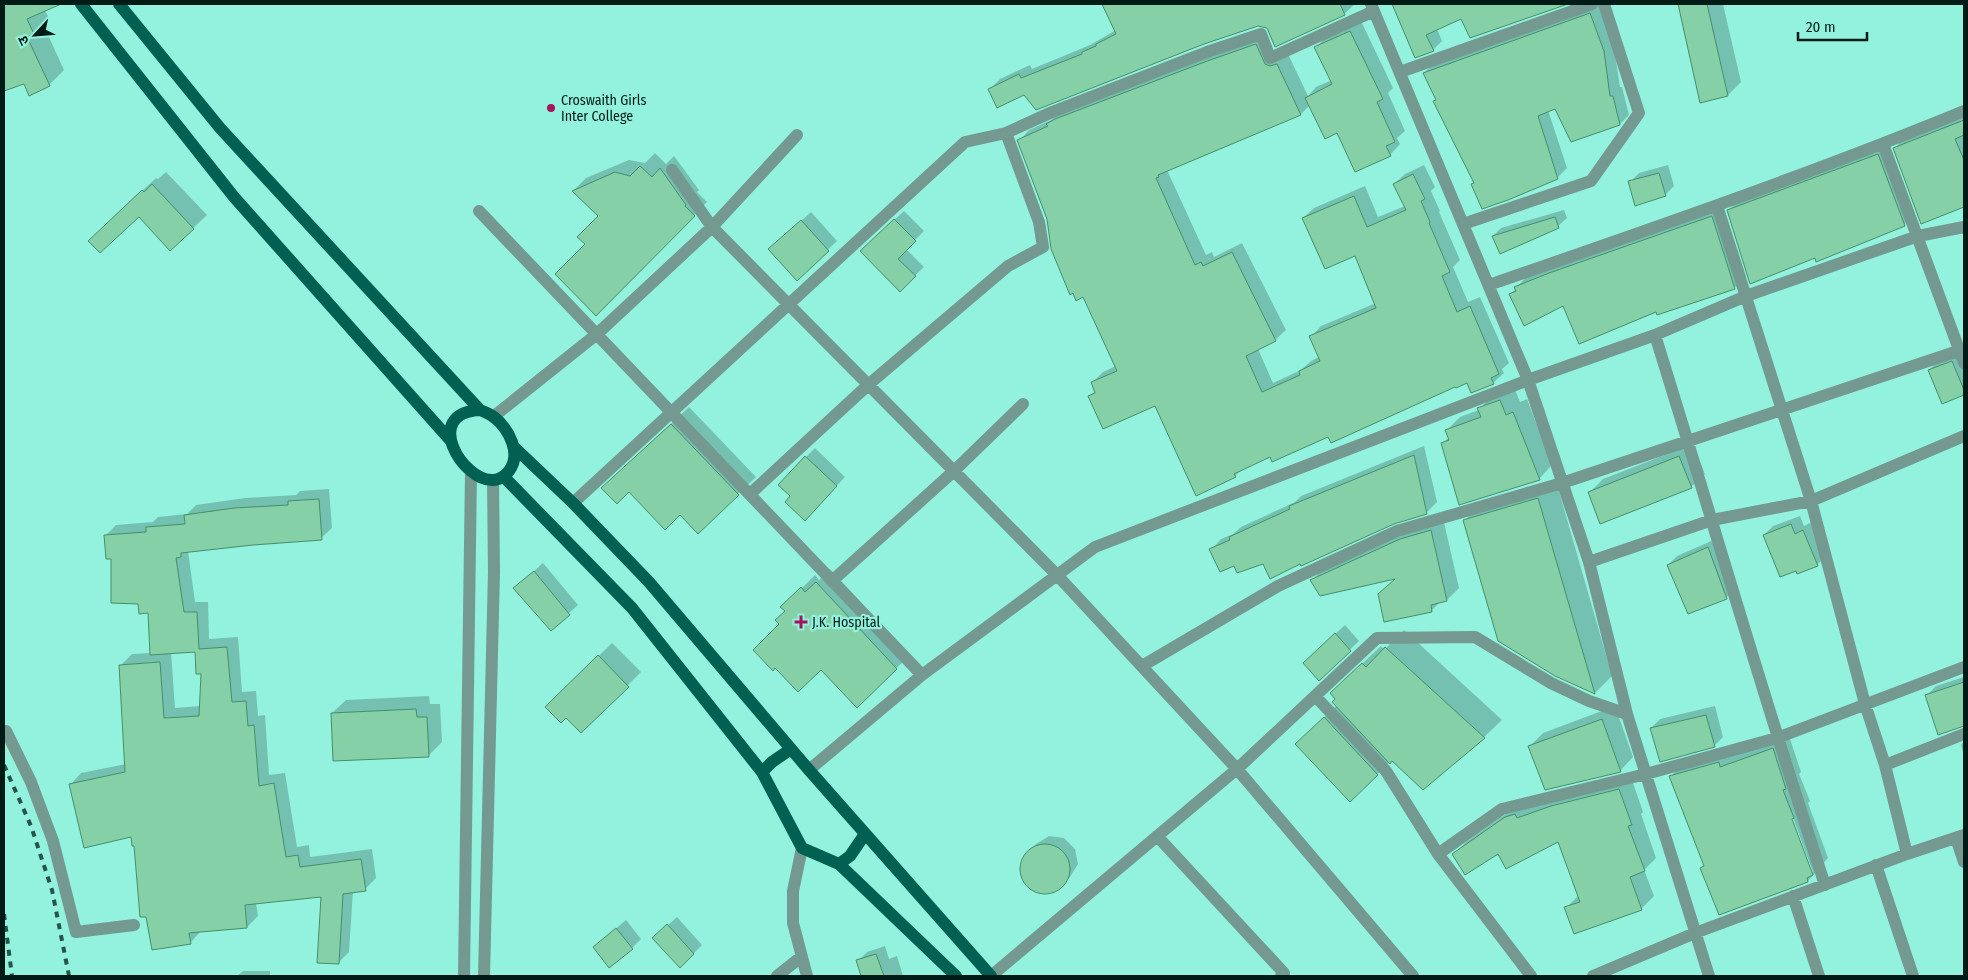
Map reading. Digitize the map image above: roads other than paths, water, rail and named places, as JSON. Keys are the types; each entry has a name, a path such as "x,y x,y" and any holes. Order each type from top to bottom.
{"main road":[{"path":"81,4 234,197 451,441 459,458 471,472 483,479 498,479 510,469 514,447"},
{"path":"119,4 220,128 480,410 494,417 508,433 514,447 573,503 649,582 808,770 991,976"},
{"path":"451,441 450,429 456,418 468,411 480,410"},
{"path":"498,479 632,608 762,772 802,848 839,864 956,976"},
{"path":"762,772 772,762 791,749"},
{"path":"839,864 850,856 865,834"}],"street":[{"path":"1400,72 1592,4"},
{"path":"1463,224 1590,181 1638,113 1604,4"},
{"path":"573,503 965,142 1006,133 1052,112 1207,52 1261,34 1270,58 1373,8 1528,380 1589,562 1628,714 1710,976"},
{"path":"1489,285 1717,206 1883,144 1964,111"},
{"path":"750,494 868,385 1008,266 1043,247 1039,222 1006,133"},
{"path":"494,417 597,334 712,227 796,135"},
{"path":"1883,144 1962,350 1964,364"},
{"path":"672,170 712,227 1057,575 1237,769 1413,976"},
{"path":"1717,206 1811,501 1865,704 1885,765 1907,854"},
{"path":"479,210 922,675"},
{"path":"808,770 922,675 1095,547 1528,380 1655,335 1746,296 1918,236 1964,227"},
{"path":"1655,335 1777,738 1825,885"},
{"path":"1142,666 1278,586 1397,531 1562,483 1962,350"},
{"path":"832,581 954,471 1023,404"},
{"path":"1589,562 1712,520 1811,501 1964,436"},
{"path":"464,976 471,472"},
{"path":"484,976 498,479"},
{"path":"991,976 1237,769 1377,638 1475,637 1552,683 1589,701 1628,714"},
{"path":"1438,854 1502,809 1646,774 1777,738 1964,667"},
{"path":"1315,696 1386,771 1438,854 1531,976"},
{"path":"4,732 6,731 31,782 53,840 76,932 134,925"},
{"path":"1885,765 1964,734"},
{"path":"1157,836 1284,973 1281,976"},
{"path":"1593,976 1695,933 1876,865 1960,836 1964,862"},
{"path":"802,848 793,891 793,923 807,976"},
{"path":"1876,865 1912,976"},
{"path":"1793,896 1819,976"},
{"path":"777,976 801,957"}],"railway":[{"path":"4,765 31,826 52,890 69,976"},
{"path":"4,914 12,976"}],"place":[{"name":"Croswaith Girls Inter College","path":"551,108"},
{"name":"J.K. Hospital","path":"801,622"}]}
